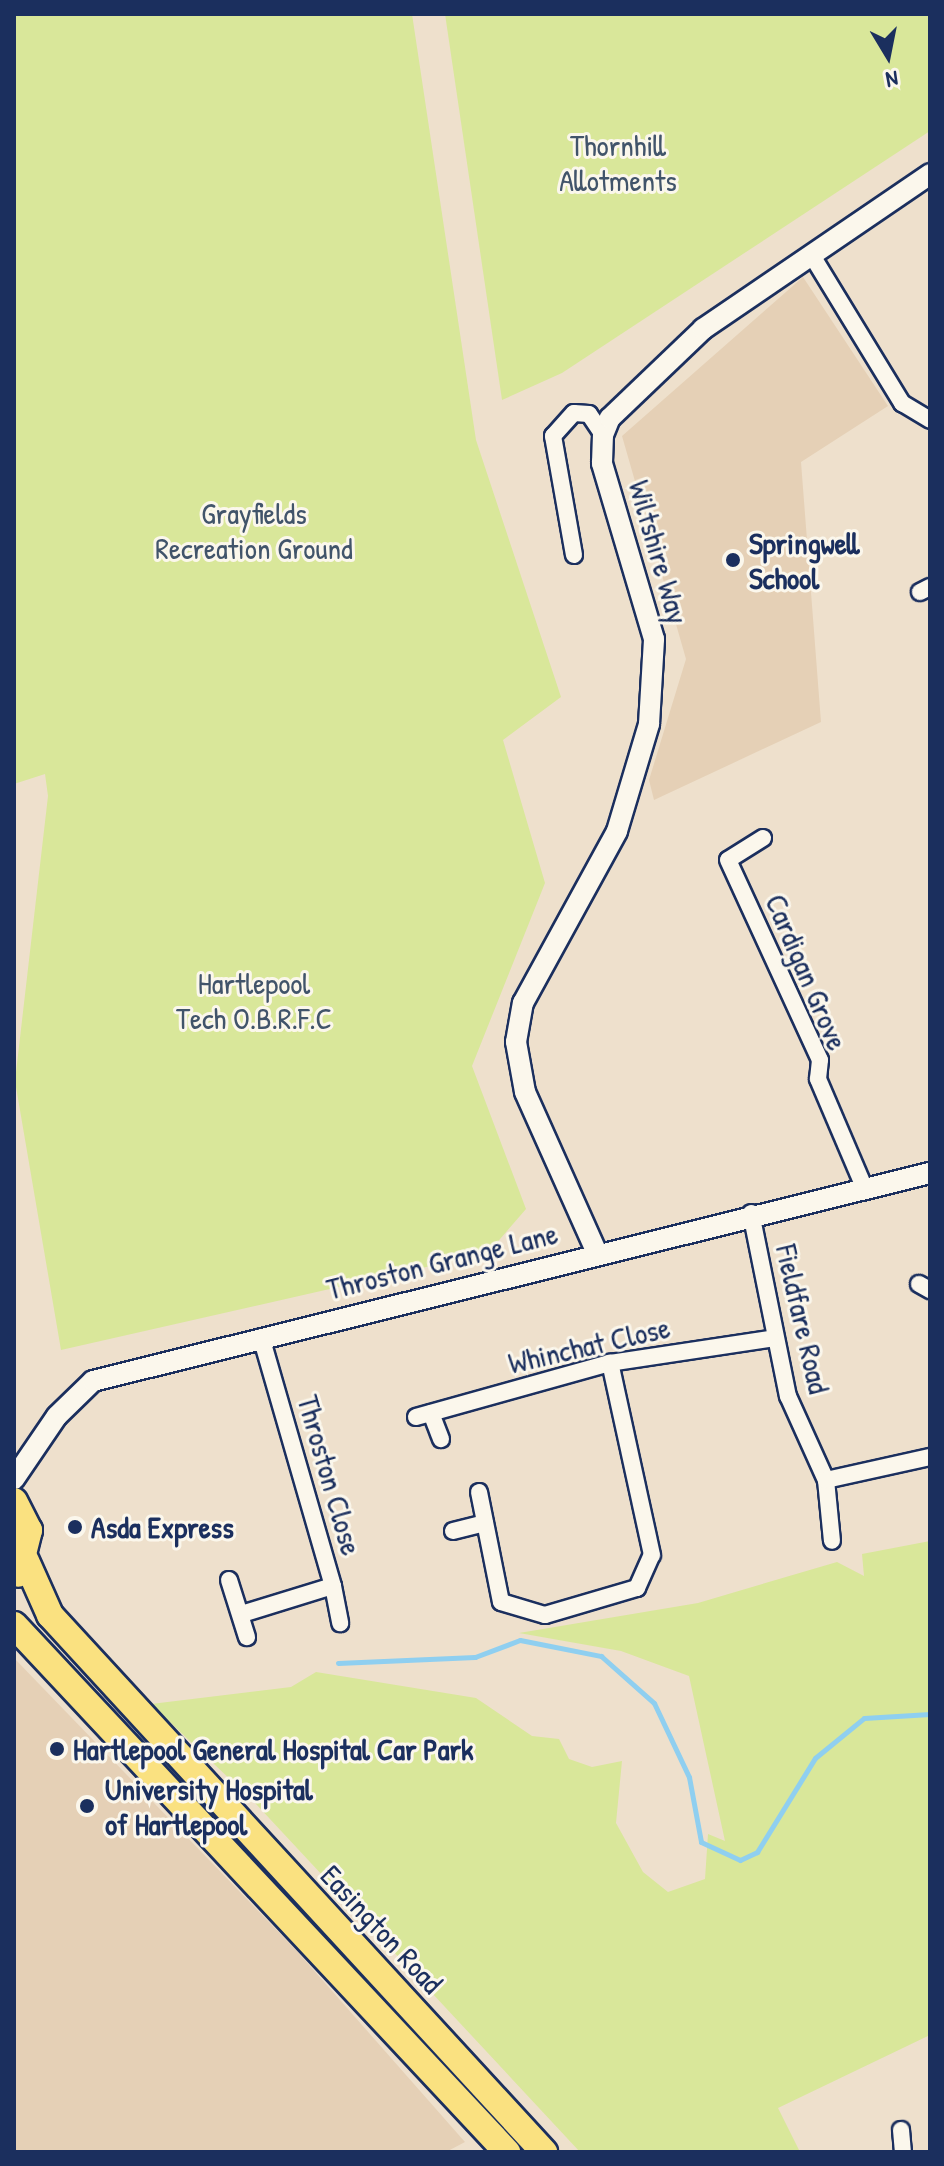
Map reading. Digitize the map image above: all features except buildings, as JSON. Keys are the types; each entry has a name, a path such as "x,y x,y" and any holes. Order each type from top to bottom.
{"highway":[{"name":"Easington Road","path":"14,1501 29,1530 20,1571 50,1615 544,2152"},
{"name":"Easington Road","path":"14,1625 500,2147"}],"street":[{"path":"603,435 610,418 703,329 930,174"},
{"path":"811,254 902,403 930,420"},
{"path":"574,555 553,436 574,413 589,414 603,435"},
{"name":"Wiltshire Way","path":"597,1253 525,1092 516,1042 523,1003 617,831 649,724 654,639 602,463 603,435"},
{"name":"Cardigan Grove","path":"763,838 728,860 820,1060 818,1079 865,1189"},
{"name":"Throston Grange Lane","path":"14,1479 57,1416 93,1381 751,1213 930,1173"},
{"name":"Fieldfare Road","path":"751,1213 788,1396 826,1480 832,1541"},
{"name":"Throston Close","path":"245,1613 333,1586 261,1337"},
{"name":"Whinchat Close","path":"441,1439 423,1415 610,1363 775,1338"},
{"path":"479,1492 501,1602 545,1615 629,1594 643,1582 652,1555 646,1511 610,1363"},
{"path":"826,1480 930,1457"},
{"path":"453,1531 485,1523"},
{"path":"229,1580 245,1613 247,1637"},
{"path":"333,1586 340,1623"},
{"path":"901,2130 903,2152"}],"shaded area":[{"name":"Springwell School","path":"803,277 888,406 801,462 821,722 654,800 649,780 686,659 622,436"},
{"name":"University Hospital of Hartlepool","path":"14,1658 296,1950 465,2142 446,2152 14,2152"}],"green space":[{"path":"14,14 412,14 476,440 561,697 503,740 545,883 472,1066 526,1209 488,1253 61,1350 15,1081 48,796 45,774 14,784"},
{"name":"Thornhill Allotments","path":"445,14 930,14 930,131 562,373 502,400"},
{"path":"930,1541 930,2035 778,2108 800,2152 580,2152 256,1804 151,1704 291,1687 316,1672 476,1698 532,1736 559,1739 569,1759 592,1767 622,1761 616,1823 643,1872 668,1892 705,1879 708,1834 725,1841 689,1676 621,1651 519,1633 698,1603 837,1562 864,1576 862,1554"}],"waterway":[{"path":"338,1663 475,1657 520,1640 601,1656 654,1703 689,1777 701,1842 740,1860 757,1852 815,1758 864,1718 930,1714"}],"place":[{"name":"Springwell School","path":"733,560"},
{"name":"Asda Express","path":"75,1527"},
{"name":"Hartlepool General Hospital Car Park","path":"57,1749"},
{"name":"University Hospital of Hartlepool","path":"87,1806"}],"park label":[{"name":"Grayfields Recreation Ground","path":"254,530"},
{"name":"Hartlepool Tech O.B.R.F.C","path":"254,1000"}]}
